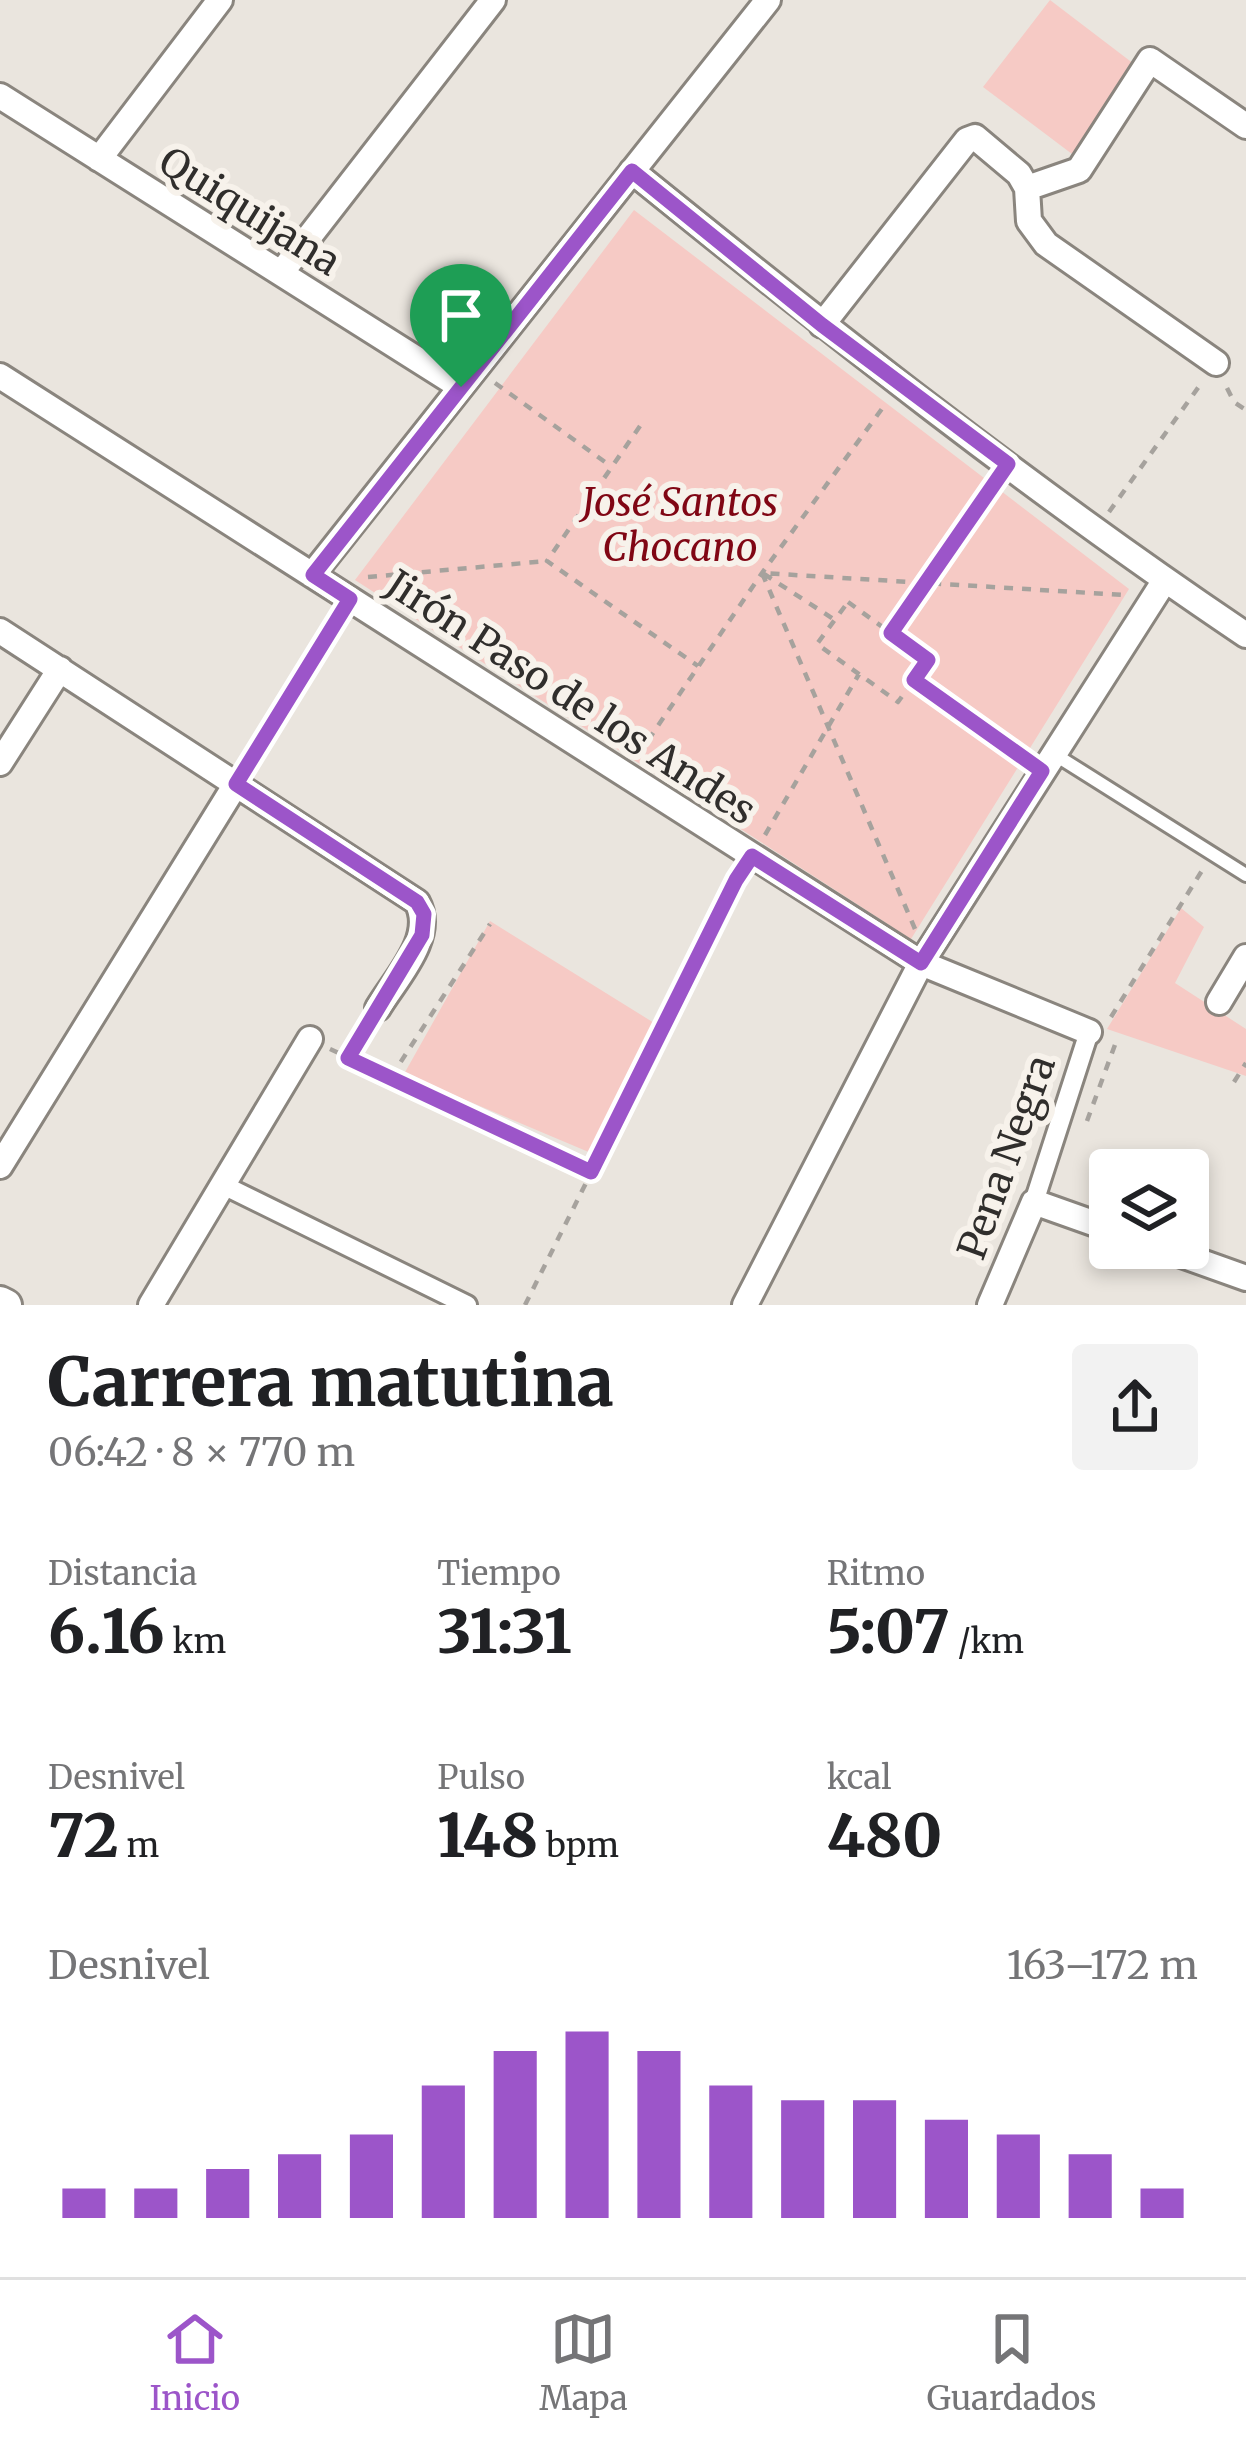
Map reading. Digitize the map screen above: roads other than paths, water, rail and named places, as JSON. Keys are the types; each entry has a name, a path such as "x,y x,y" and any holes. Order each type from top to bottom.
{"street":[{"path":"99,158 220,0"},
{"path":"281,273 493,0"},
{"path":"318,578 468,378 767,0"},
{"path":"1027,188 1079,170 1150,61 1246,126"},
{"name":"Quiquijana","path":"0,96 281,273 468,378"},
{"path":"822,325 967,140 975,137 1019,174 1027,188 1029,221 1046,244 1216,363"},
{"path":"632,171 822,325 1097,530 1159,589 1246,635"},
{"name":"Jirón Paso de los Andes","path":"0,377 752,856 924,959 1088,1032"},
{"path":"745,1305 924,959 1159,589"},
{"path":"0,631 417,902 424,914 422,935 378,1008"},
{"path":"0,763 60,669"},
{"path":"0,1166 236,784"},
{"path":"1219,1002 1246,957"},
{"name":"Pena Negra","path":"990,1305 1034,1202 1088,1032"},
{"path":"151,1305 310,1040"},
{"path":"224,1185 467,1305"},
{"path":"1034,1202 1089,1222"},
{"path":"1209,1265 1246,1278"}],"lane":[{"path":"1048,762 1246,875"}],"park label":[{"name":"José Santos Chocano","path":"680,524"}]}
